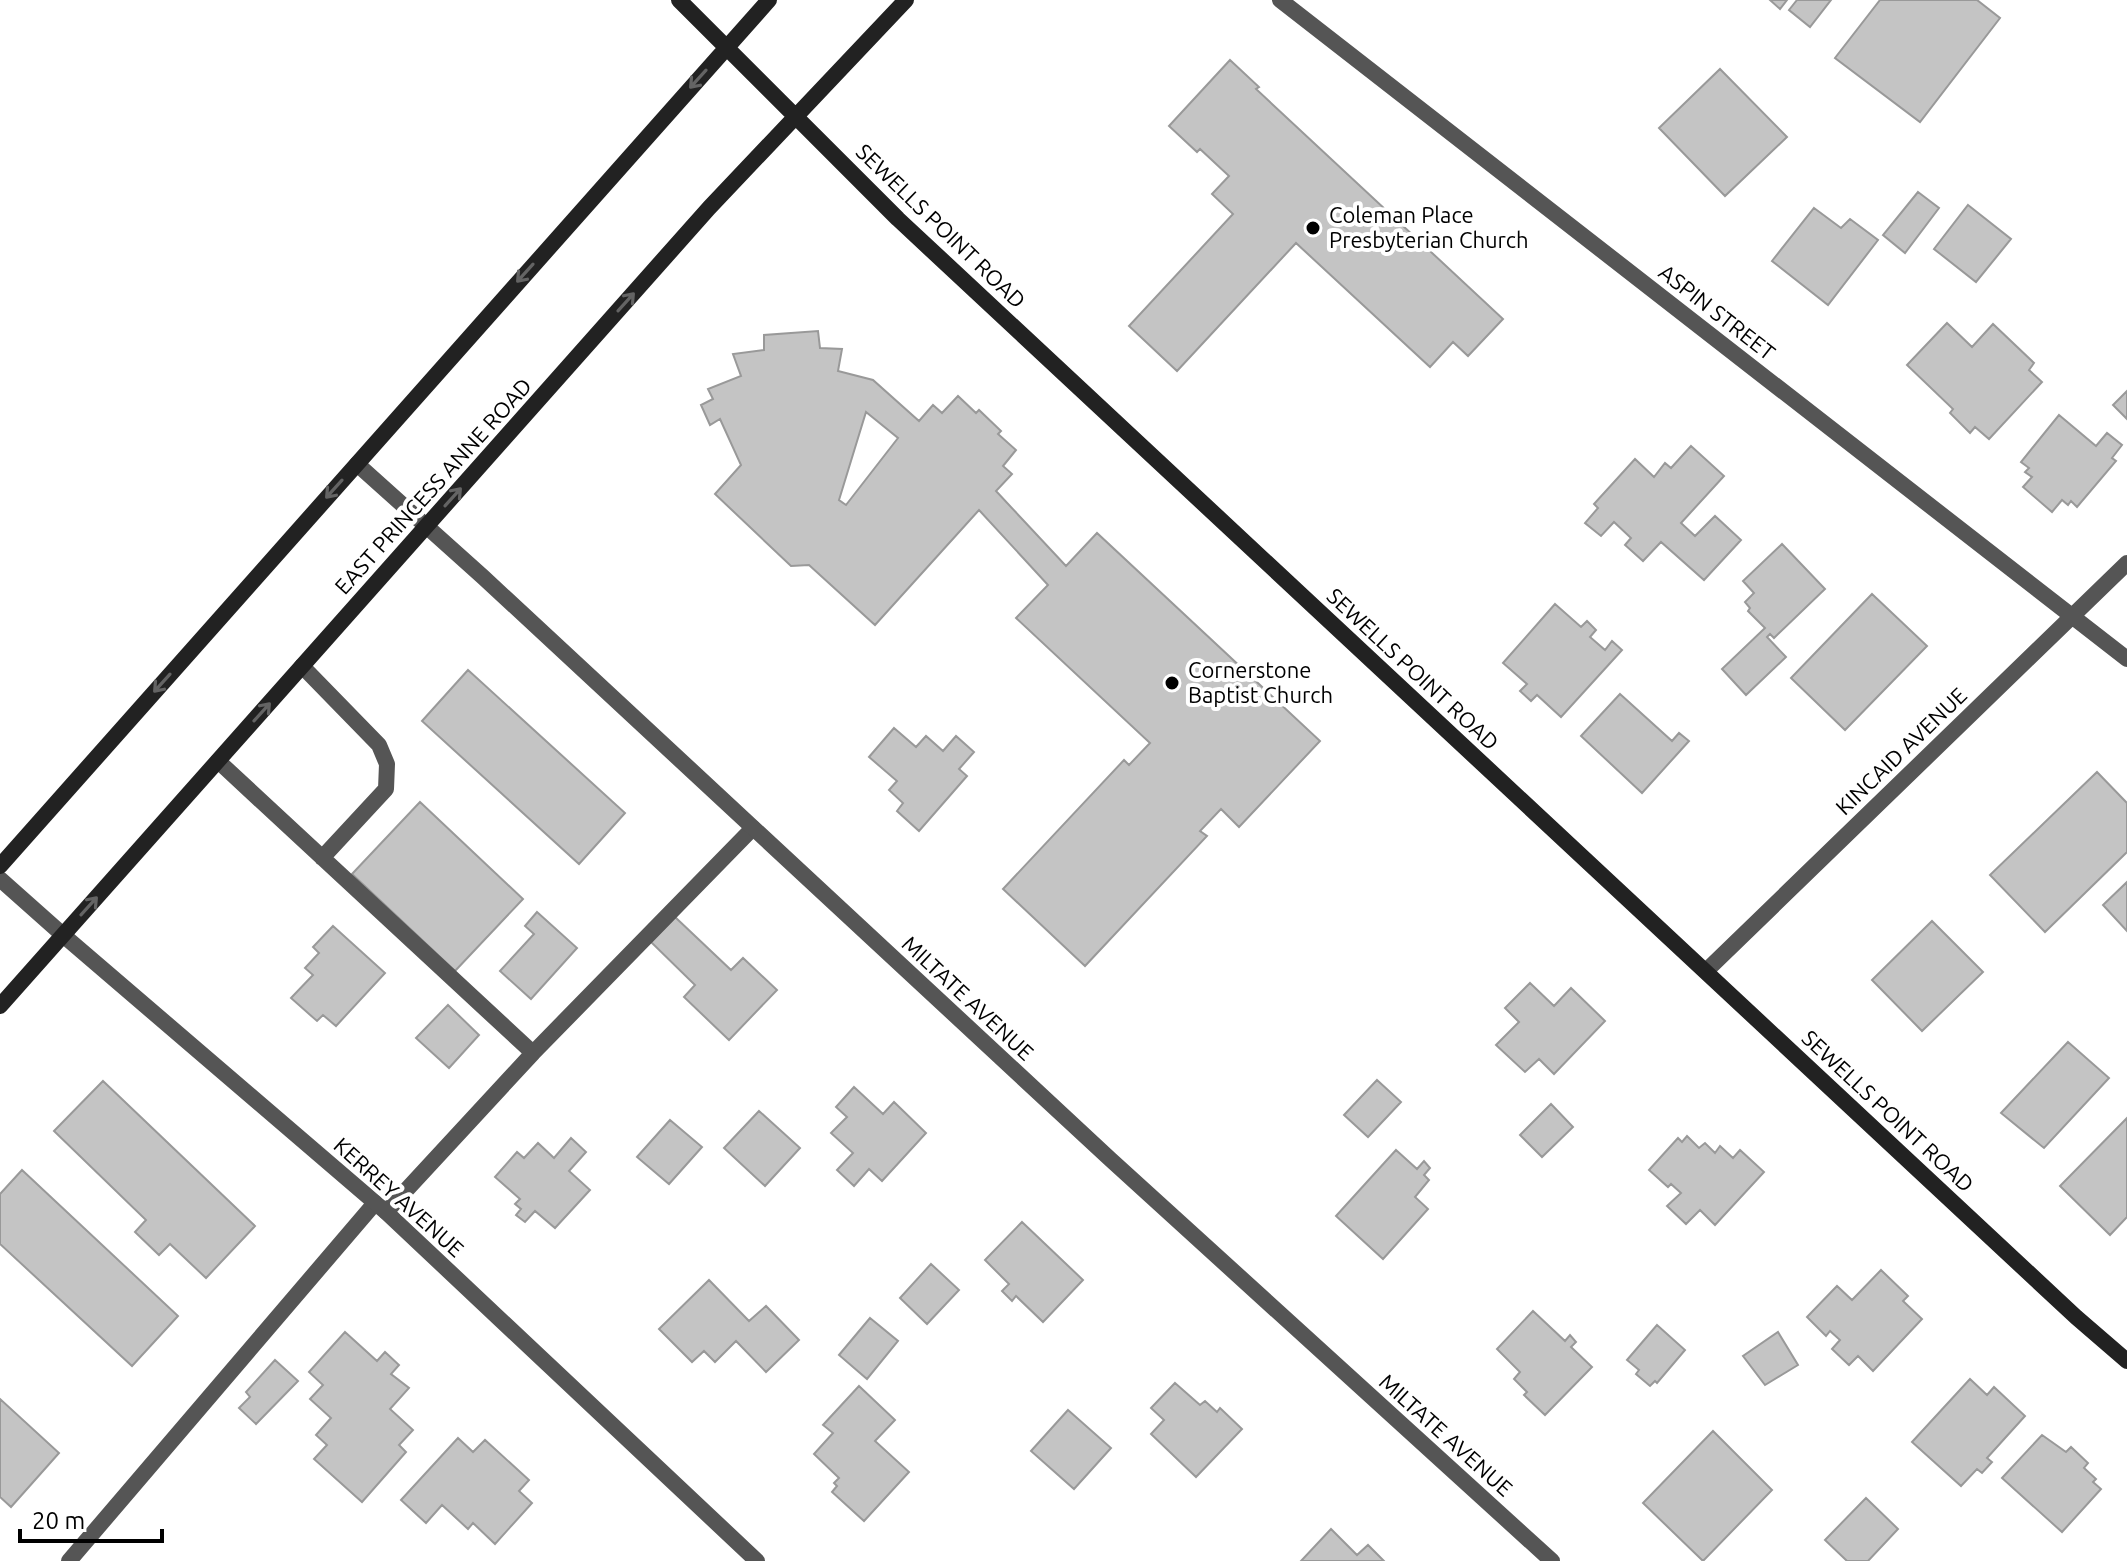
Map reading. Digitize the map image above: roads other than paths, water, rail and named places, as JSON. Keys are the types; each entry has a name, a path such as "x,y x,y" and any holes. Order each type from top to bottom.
{"main road":[{"name":"SEWELLS POINT ROAD","path":"679,0 898,219 2076,1317 2127,1361"},
{"path":"0,866 769,0"},
{"name":"EAST PRINCESS ANNE ROAD","path":"0,1006 709,208 906,0"}],"street":[{"name":"ASPIN STREET","path":"1280,0 2127,659"},
{"name":"MILTATE AVENUE","path":"357,464 428,525 1098,1149 1552,1561"},
{"name":"KINCAID AVENUE","path":"1706,971 2127,563"},
{"path":"302,666 379,745 387,764 386,789 322,858"},
{"path":"218,761 533,1053"},
{"path":"69,1561 380,1207 753,828"},
{"name":"KERREY AVENUE","path":"0,879 380,1207 757,1561"}],"place":[{"name":"Coleman Place Presbyterian Church","path":"1313,228"},
{"name":"Cornerstone Baptist Church","path":"1172,683"}]}
